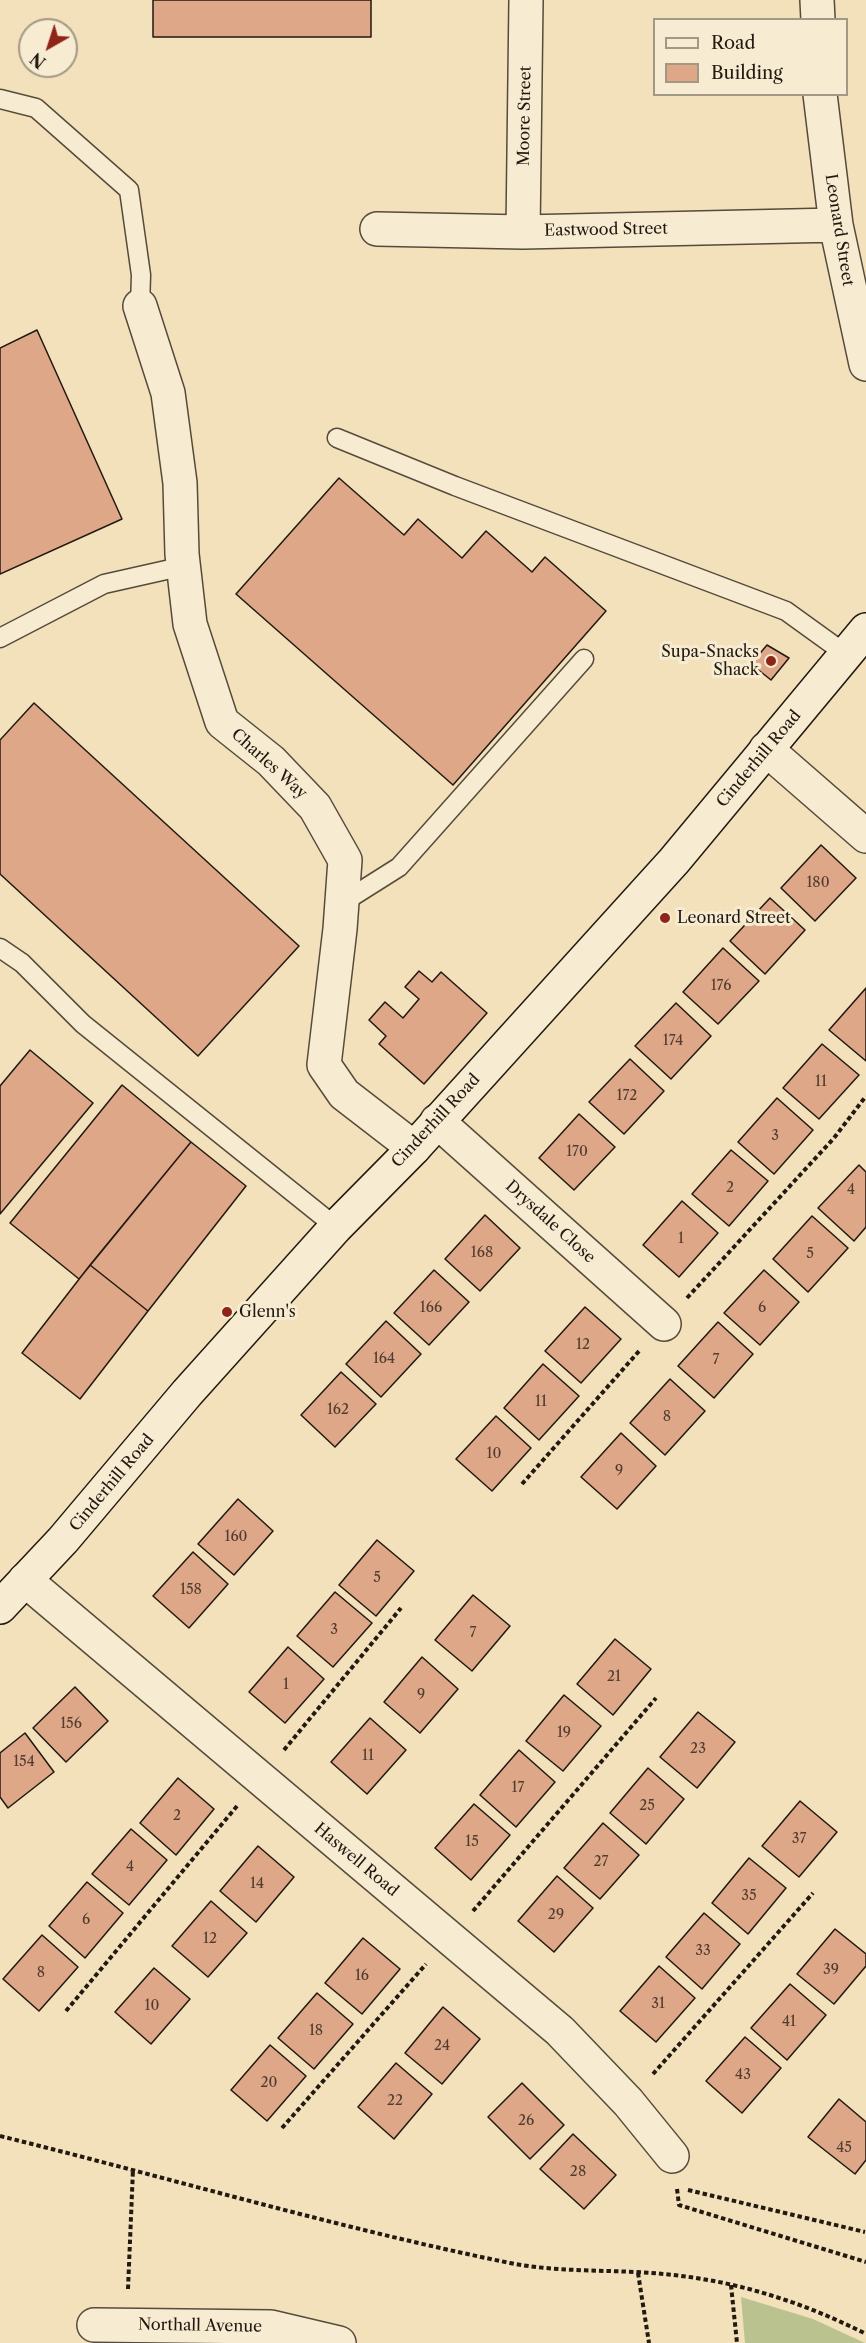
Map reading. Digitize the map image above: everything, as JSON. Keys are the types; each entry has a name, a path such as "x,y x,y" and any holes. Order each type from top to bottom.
{"street":[{"name":"Moore Street","path":"523,232 526,0"},
{"path":"817,0 818,18"},
{"name":"Leonard Street","path":"820,96 836,225 866,364"},
{"name":"Eastwood Street","path":"377,229 523,232 836,225"},
{"name":"Charles Way","path":"140,306 168,393 180,483 184,566 190,624 222,722 271,761 315,807 345,860 324,1065 344,1094 414,1148"},
{"name":"Cinderhill Road","path":"0,1607 63,1540 187,1393 336,1227 414,1148 674,861 857,642"},
{"path":"766,749 866,836"},
{"name":"Drysdale Close","path":"437,1121 664,1324"},
{"name":"Haswell Road","path":"25,1580 560,2031 628,2102 672,2156"},
{"name":"Northall Avenue","path":"94,2325 271,2327 339,2343"}],"lane":[{"path":"0,99 36,108 129,190 141,275 140,306"},
{"path":"337,438 455,486 786,611 857,642"},
{"path":"0,638 104,584 184,566"},
{"path":"342,903 399,867 584,659"},
{"path":"0,948 22,963 83,1024 336,1227"}],"path":[{"path":"834,1138 866,1096"},
{"path":"66,2011 401,1608"},
{"path":"628,2102 813,1893"},
{"path":"0,2136 133,2169 187,2186 512,2264 664,2274 767,2292 866,2334"},
{"path":"672,2156 679,2188 865,2232"},
{"path":"672,2156 679,2205 866,2262"},
{"path":"127,2326 133,2169"},
{"path":"638,2273 649,2343"},
{"path":"731,2285 737,2343"}],"green space":[{"path":"741,2297 813,2319 865,2343 745,2343"}],"building":[{"path":"153,0 371,0 371,37 153,37"},
{"path":"37,330 122,519 0,574 0,348"},
{"path":"339,478 404,535 418,519 462,558 486,531 532,572 545,557 606,611 453,785 236,594"},
{"name":"Supa-Snacks Shack","path":"767,645 789,658 771,680 751,664"},
{"path":"34,703 299,946 198,1056 0,874 0,740"},
{"path":"821,845 856,878 815,921 781,888"},
{"path":"770,898 805,930 765,974 730,941"},
{"path":"723,948 759,981 718,1024 683,992"},
{"path":"419,971 432,982 441,972 487,1013 424,1084 379,1044 386,1036 369,1020 385,1002 403,1018 419,999 405,987"},
{"path":"866,988 866,1061 829,1030"},
{"path":"676,1003 711,1036 671,1079 635,1046"},
{"path":"822,1044 859,1075 819,1119 783,1088"},
{"path":"30,1050 93,1103 0,1214 0,1086"},
{"path":"630,1059 664,1091 624,1134 589,1102"},
{"path":"122,1085 191,1142 79,1279 10,1223"},
{"path":"777,1098 813,1130 774,1174 738,1142"},
{"path":"579,1114 615,1147 574,1190 539,1158"},
{"path":"191,1142 246,1186 148,1311 90,1265"},
{"path":"731,1150 768,1181 729,1226 692,1194"},
{"path":"859,1165 866,1172 866,1227 854,1241 818,1208"},
{"path":"682,1201 718,1233 679,1277 643,1245"},
{"path":"485,1215 520,1248 480,1291 445,1259"},
{"path":"812,1216 848,1248 808,1292 773,1259"},
{"path":"90,1265 148,1311 80,1399 22,1353"},
{"path":"434,1270 469,1302 429,1345 394,1313"},
{"path":"764,1270 799,1302 760,1345 724,1313"},
{"path":"585,1307 621,1339 581,1383 545,1351"},
{"path":"386,1321 421,1354 381,1397 346,1364"},
{"path":"718,1322 753,1354 714,1398 678,1366"},
{"path":"543,1364 579,1396 539,1440 504,1408"},
{"path":"341,1372 376,1404 335,1447 301,1415"},
{"path":"670,1379 705,1411 665,1455 630,1423"},
{"path":"496,1416 531,1448 492,1491 456,1459"},
{"path":"621,1433 656,1466 617,1509 581,1477"},
{"path":"238,1499 273,1531 234,1575 198,1544"},
{"path":"377,1540 414,1571 376,1616 339,1585"},
{"path":"193,1552 228,1584 189,1628 153,1596"},
{"path":"335,1592 372,1623 333,1667 297,1636"},
{"path":"473,1595 510,1626 472,1671 435,1640"},
{"path":"615,1639 651,1669 613,1715 577,1684"},
{"path":"288,1647 324,1679 285,1723 249,1692"},
{"path":"422,1657 458,1689 420,1733 384,1702"},
{"path":"75,1687 108,1721 66,1762 33,1728"},
{"path":"564,1695 601,1726 563,1771 526,1741"},
{"path":"698,1712 735,1742 697,1788 660,1757"},
{"path":"370,1718 406,1750 367,1794 331,1762"},
{"path":"25,1733 54,1772 8,1808 0,1797 0,1753"},
{"path":"519,1750 555,1782 516,1827 480,1795"},
{"path":"648,1768 684,1799 646,1844 610,1813"},
{"path":"178,1778 214,1809 176,1855 140,1823"},
{"path":"800,1801 837,1832 799,1877 762,1846"},
{"path":"474,1804 510,1835 471,1880 435,1848"},
{"path":"603,1823 639,1855 600,1899 564,1868"},
{"path":"131,1829 167,1860 129,1905 92,1874"},
{"path":"258,1846 294,1877 256,1922 220,1891"},
{"path":"749,1858 786,1888 748,1934 712,1903"},
{"path":"557,1876 593,1908 554,1952 518,1921"},
{"path":"87,1882 123,1913 85,1958 49,1926"},
{"path":"211,1901 247,1933 208,1977 172,1946"},
{"path":"704,1913 740,1944 702,1989 666,1957"},
{"path":"835,1929 866,1954 866,1966 834,2004 797,1974"},
{"path":"42,1935 78,1967 39,2011 3,1979"},
{"path":"363,1938 400,1969 362,2014 325,1983"},
{"path":"659,1966 695,1998 656,2042 620,2011"},
{"path":"154,1968 190,1999 151,2044 115,2012"},
{"path":"790,1984 826,2015 787,2060 751,2028"},
{"path":"317,1993 353,2024 314,2069 278,2038"},
{"path":"443,2007 480,2039 442,2084 405,2053"},
{"path":"745,2037 781,2068 742,2113 706,2081"},
{"path":"270,2045 306,2076 267,2121 231,2090"},
{"path":"396,2063 432,2094 394,2139 358,2107"},
{"path":"522,2083 564,2125 530,2159 488,2117"},
{"path":"839,2099 866,2122 866,2160 855,2174 808,2137"},
{"path":"573,2134 616,2175 584,2209 540,2169"}],"place":[{"name":"Supa-Snacks Shack","path":"771,661"},
{"name":"Leonard Street","path":"665,918"},
{"name":"Glenn's","path":"227,1312"}]}
